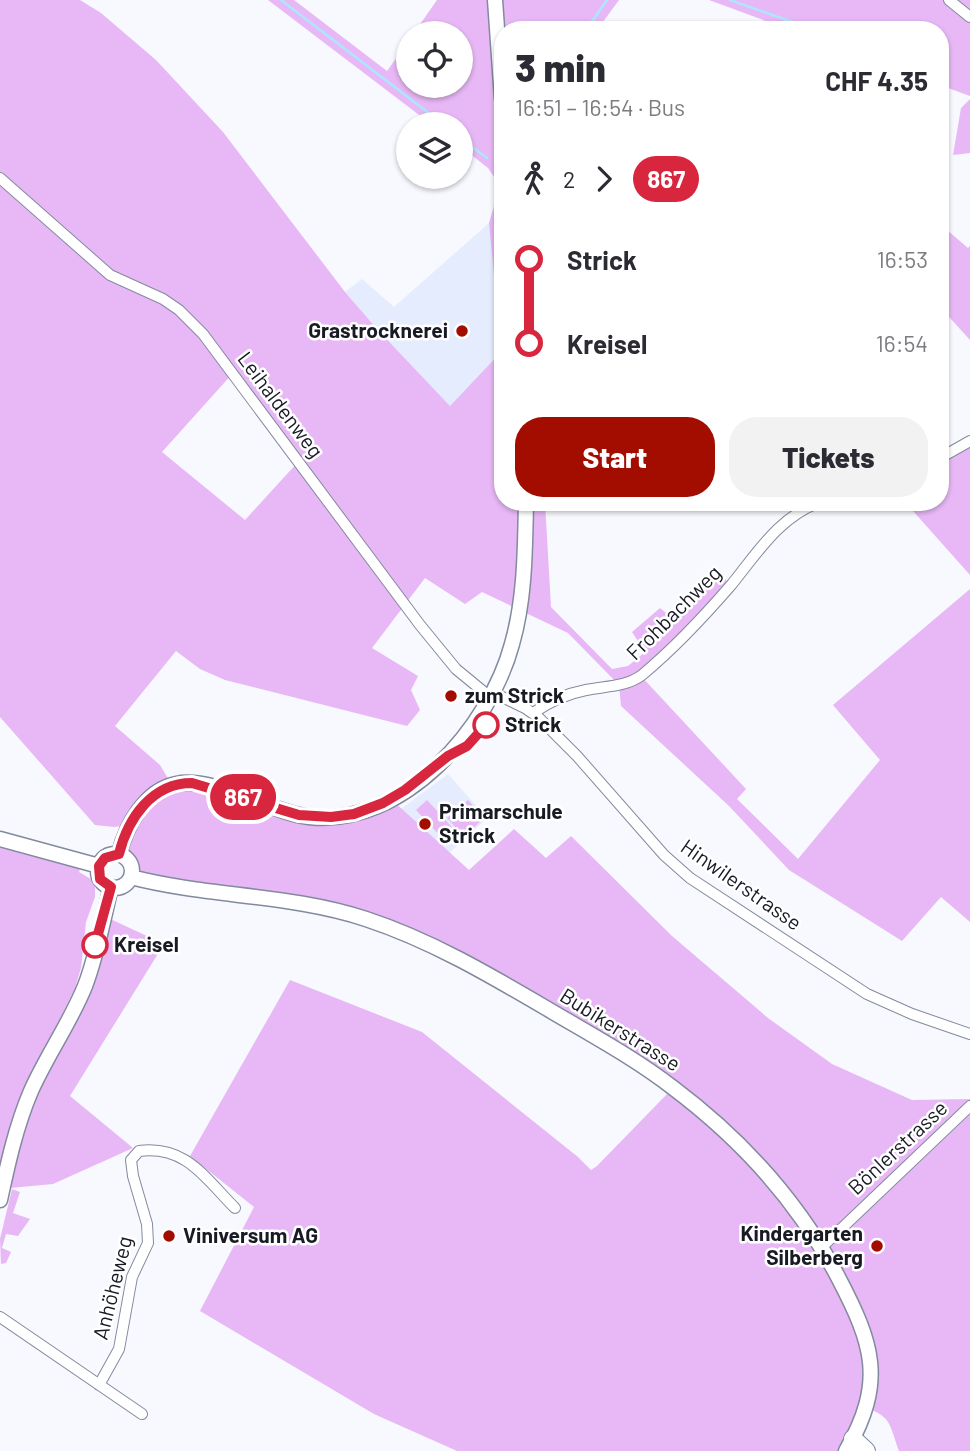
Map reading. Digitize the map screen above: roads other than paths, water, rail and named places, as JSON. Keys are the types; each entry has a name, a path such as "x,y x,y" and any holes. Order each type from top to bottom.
{"main road":[{"path":"495,0 496,21"},
{"path":"119,854 131,824 143,806 160,790 178,783 202,784 310,817 343,816 375,807 405,790 443,761 460,742 491,695 507,660 518,621 526,511"},
{"path":"0,839 99,866"},
{"path":"119,854 128,860 132,867 131,877 124,886 111,887 100,879 99,866 105,858 119,854"},
{"name":"Bubikerstrasse","path":"131,877 195,890 323,908 365,919 413,937 464,962 670,1085 740,1145 781,1190 822,1247 860,1319 866,1337 871,1388 855,1447"},
{"path":"0,1200 24,1107 76,1007 88,977 111,887"}],"street":[{"path":"949,0 970,17"},
{"name":"Leihaldenweg","path":"0,178 110,275 163,299 179,310 203,334 425,632 456,669 491,695"},
{"path":"949,453 970,441"},
{"name":"Frohbachweg","path":"533,713 564,695 623,684 638,678 730,586 768,537 784,522 804,511"},
{"name":"Hinwilerstrasse","path":"491,695 533,713 577,756 669,860 690,878 867,994 912,1014 970,1034"},
{"name":"Bönlerstrasse","path":"822,1247 970,1107"},
{"name":"Anhöheweg","path":"99,1385 119,1349 132,1277 148,1243 147,1224 131,1160 139,1151 158,1149 187,1160 235,1208"},
{"path":"0,1317 142,1414"}],"waterway":[{"path":"281,0 427,112"},
{"path":"592,21 607,0"},
{"path":"730,0 790,21"},
{"path":"473,148 487,158"}],"place":[{"name":"Grastrocknerei","path":"462,331"},
{"name":"zum Strick","path":"451,696"},
{"name":"Strick","path":"486,725"},
{"name":"Primarschule Strick","path":"425,824"},
{"name":"Kreisel","path":"95,945"},
{"name":"Viniversum AG","path":"169,1236"},
{"name":"Kindergarten Silberberg","path":"877,1246"}]}
